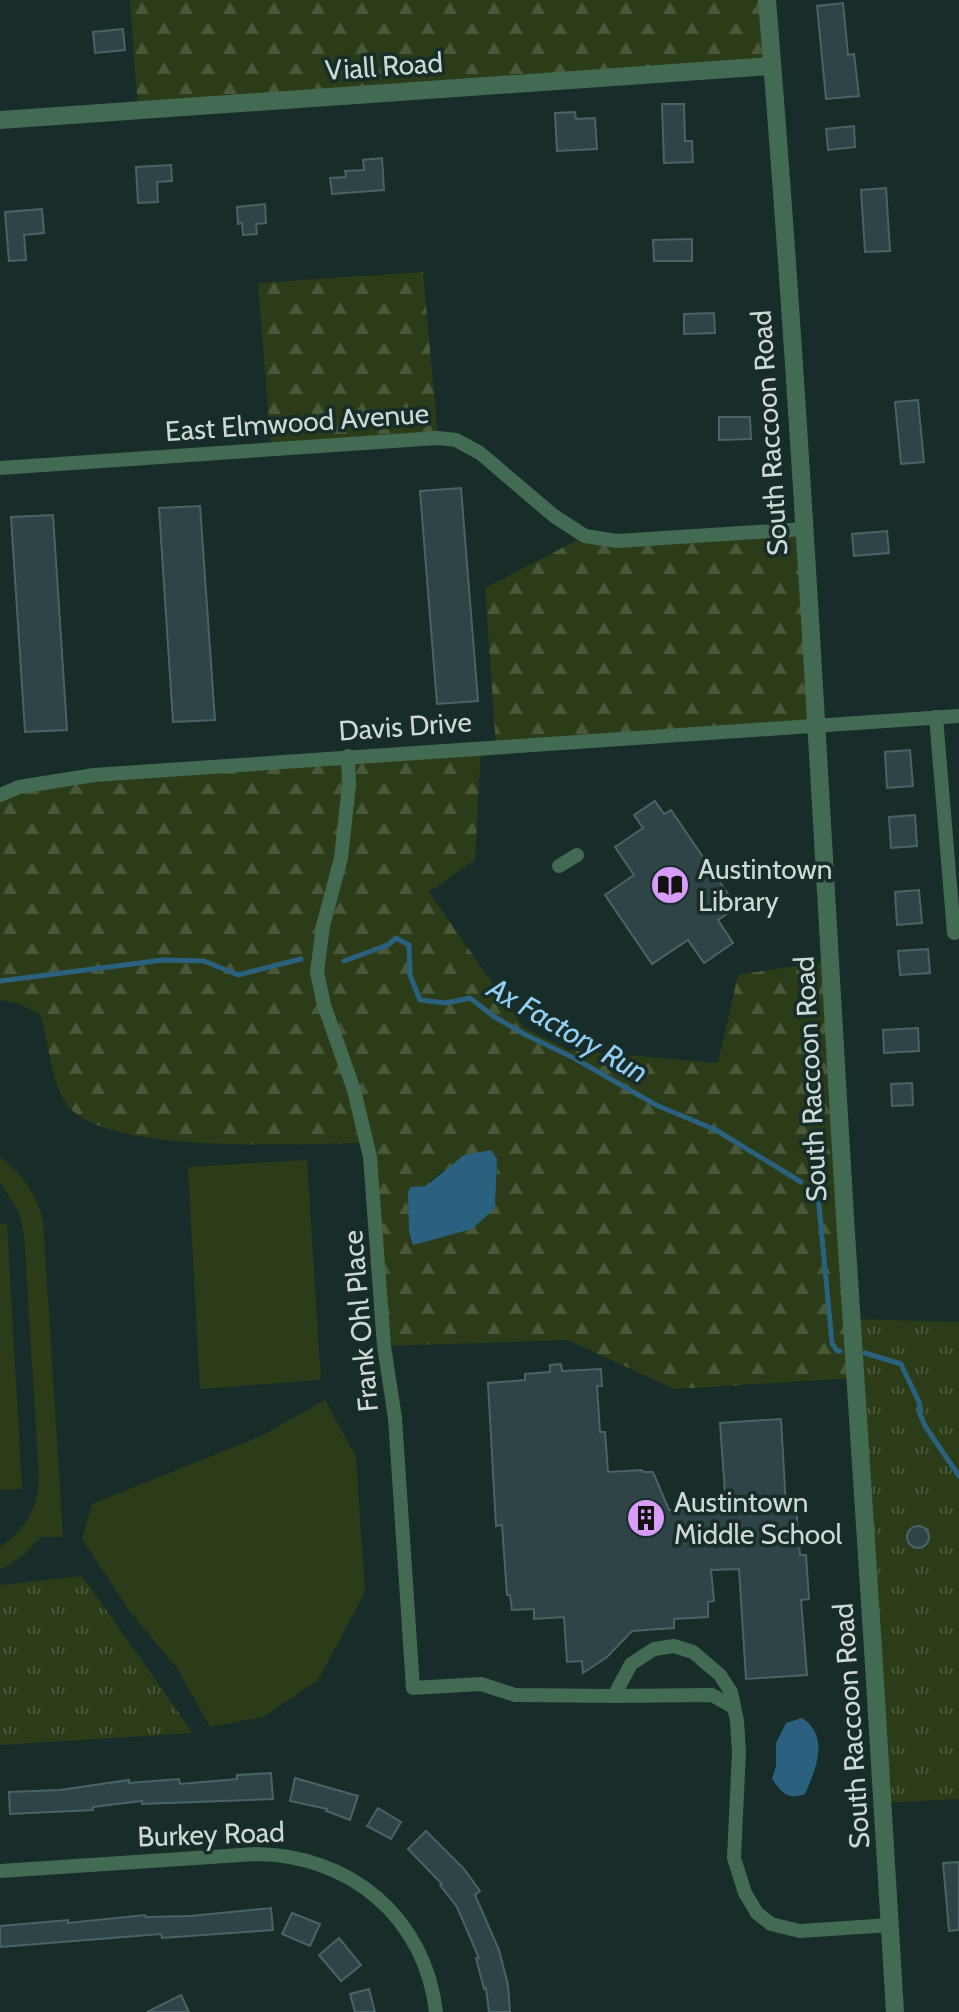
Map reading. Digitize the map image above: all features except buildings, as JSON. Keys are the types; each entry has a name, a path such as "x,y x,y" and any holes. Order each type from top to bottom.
{"street":[{"name":"South Raccoon Road","path":"767,0 817,725 895,2012"},
{"name":"Viall Road","path":"0,120 772,66"},
{"name":"East Elmwood Avenue","path":"0,468 438,438 456,440 480,453 566,526 594,538 617,541 804,529"},
{"name":"Davis Drive","path":"0,795 19,787 94,775 959,716"},
{"path":"936,717 954,933"},
{"name":"Frank Ohl Place","path":"348,756 349,785 341,858 323,926 317,972 324,1005 354,1090 370,1157 384,1346 395,1418 413,1688 481,1684 515,1695 712,1695 733,1707"},
{"path":"559,866 577,855"},
{"path":"614,1696 631,1664 654,1649 674,1646 693,1652 720,1675 731,1692 739,1752 734,1858 745,1893 757,1913 771,1924 800,1931 891,1925"},
{"name":"Burkey Road","path":"0,1871 256,1854 307,1859 339,1871 368,1889 401,1922 418,1949 429,1976 436,2012"}],"green space":[{"path":"130,0 767,0 772,66 138,111"},
{"path":"423,272 438,438 271,448 258,283"},
{"path":"804,529 817,725 496,746 485,588 585,536"},
{"path":"481,747 475,860 429,892 523,1027 569,1050 718,1063 738,975 832,960 856,1378 674,1389 568,1340 384,1346 366,1143 255,1145 165,1140 91,1123 69,1107 63,1098 54,1075 40,1015 20,1004 0,1000 0,795 19,787","holes":["497,1159 495,1209 411,1187 426,1186 440,1172"]},
{"path":"0,1157 27,1184 43,1219 63,1537 41,1537 24,1555 0,1570 0,1547 17,1533 29,1517 39,1477 24,1235 19,1212 0,1183"},
{"path":"307,1160 321,1380 200,1389 188,1167"},
{"path":"0,1224 7,1224 22,1489 0,1490"},
{"path":"852,1319 959,1322 959,1799 884,1803"},
{"path":"325,1400 356,1457 365,1592 318,1680 263,1717 210,1727 177,1668 131,1613 82,1539 92,1504 261,1436"},
{"path":"82,1576 193,1733 0,1745 0,1585"}],"water":[{"path":"491,1150 497,1159 495,1208 472,1229 413,1245 409,1232 408,1192 411,1187 426,1186 464,1155"},
{"path":"802,1718 816,1734 818,1753 805,1794 789,1796 772,1779 776,1766 776,1743 786,1723"}],"waterway":[{"name":"Ax Factory Run","path":"344,961 388,945 396,938 409,945 410,975 420,1000 446,1003 470,998 526,1035 574,1058 656,1105 716,1130 801,1182"},
{"name":"Ax Factory Run","path":"0,981 163,960 204,961 238,975 301,959"},
{"name":"Ax Factory Run","path":"815,1192 818,1195 832,1343 840,1351"},
{"name":"Ax Factory Run","path":"865,1353 901,1364 919,1402 925,1426 959,1476"}],"place":[{"name":"Austintown Library","path":"670,885"},
{"name":"Austintown Middle School","path":"646,1518"}]}
